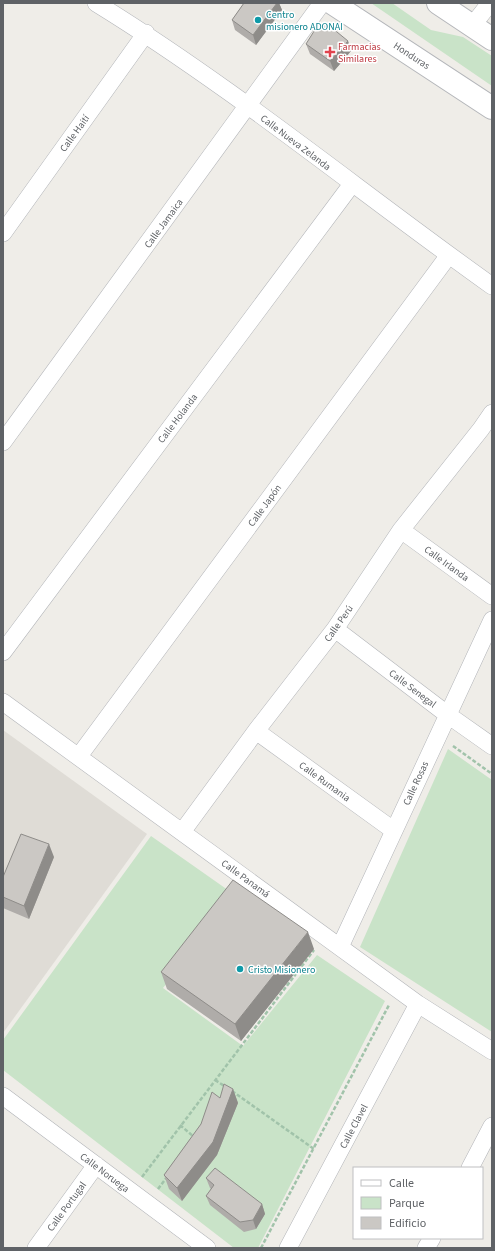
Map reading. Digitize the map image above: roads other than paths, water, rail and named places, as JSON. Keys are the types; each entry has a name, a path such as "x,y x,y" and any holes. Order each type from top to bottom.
{"street":[{"name":"Calle Nueva Zelanda","path":"96,3 146,34 248,106 492,286"},
{"name":"Calle Jamaica","path":"3,442 322,3"},
{"name":"Honduras","path":"332,3 492,108"},
{"path":"472,26 490,3"},
{"path":"443,4 492,40"},
{"name":"Calle Haití","path":"3,233 146,34"},
{"name":"Calle Holanda","path":"3,652 352,184"},
{"name":"Calle Japón","path":"79,756 449,255"},
{"name":"Calle Perú","path":"182,832 256,731 334,629 401,530 487,433 492,413"},
{"name":"Calle Irlanda","path":"401,530 492,596"},
{"name":"Calle Rosas","path":"340,947 393,830 492,620"},
{"name":"Calle Senegal","path":"334,629 448,715 492,746"},
{"name":"Calle Panamá","path":"3,702 418,1004 492,1051"},
{"name":"Calle Rumania","path":"256,731 393,830"},
{"name":"Calle Clavel","path":"288,1248 418,1004"},
{"name":"Calle Noruega","path":"3,1096 207,1248"},
{"path":"471,1167 492,1126"},
{"name":"Calle Portugal","path":"36,1248 96,1165"},
{"path":"426,1248 431,1239"}],"place":[{"name":"Centro misionero ADONAI","path":"258,20"},
{"name":"Farmacias Similares","path":"330,52"},
{"name":"Cristo Misionero","path":"240,969"}]}
